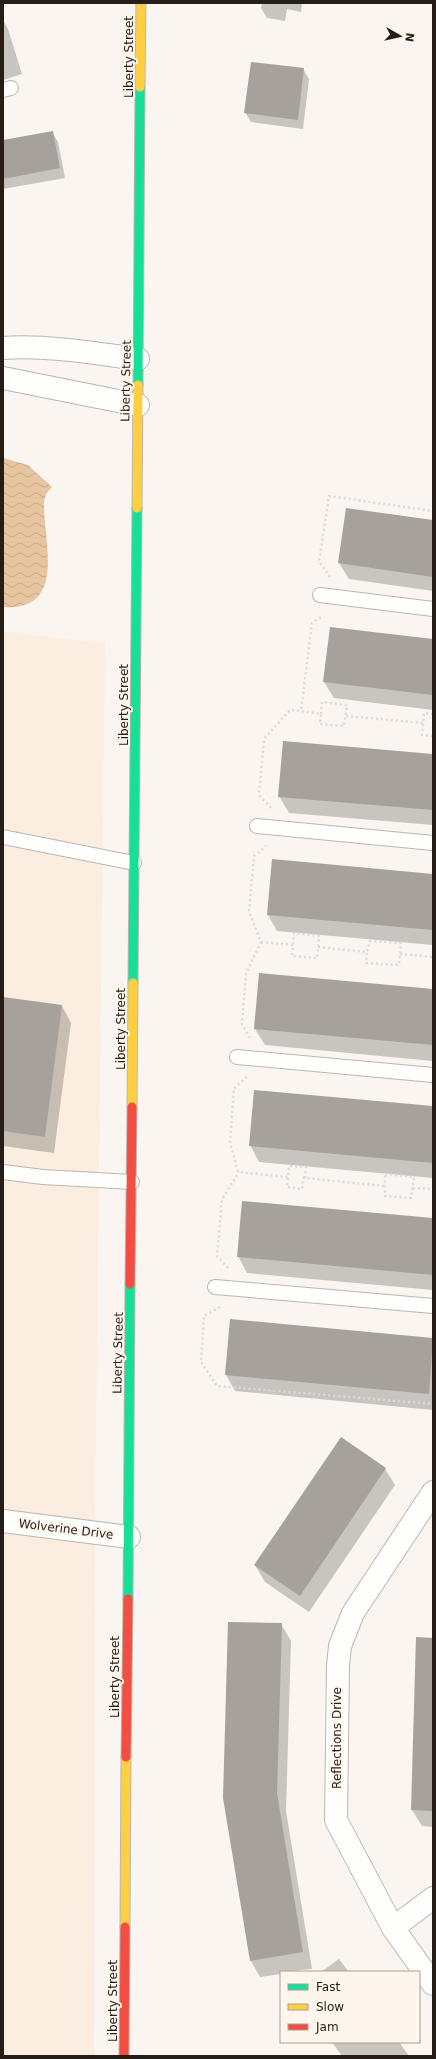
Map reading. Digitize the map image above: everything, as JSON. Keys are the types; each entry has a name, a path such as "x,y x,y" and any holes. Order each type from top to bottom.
{"street":[{"name":"Liberty Street","path":"124,2056 141,3"},
{"path":"3,348 22,347 70,350 138,359"},
{"path":"3,378 138,405"},
{"name":"Reflections Drive","path":"433,1492 353,1613 340,1646 338,1666 336,1820 393,1928 433,1984"},
{"name":"Wolverine Drive","path":"3,1521 128,1537"},
{"path":"393,1928 433,1898"}],"lane":[{"path":"320,595 433,609"},
{"path":"257,826 433,842"},
{"path":"3,837 134,863"},
{"path":"237,1057 433,1075"},
{"path":"3,1172 43,1177 132,1182"},
{"path":"215,1287 433,1306"}],"path":[{"path":"301,711 312,622 334,609 336,584 319,561 329,496 433,511"},
{"path":"322,702 347,705 344,726 320,724 321,714 322,702"},
{"path":"321,714 290,710 264,739 259,795 278,816 275,839 254,856 249,912 261,942 246,973 242,1024 258,1050 256,1068 234,1088 230,1143 239,1172 222,1199 217,1256 236,1276 233,1299 204,1316 201,1362 217,1386 433,1404"},
{"path":"433,714 424,713 422,734 433,736"},
{"path":"346,716 423,723"},
{"path":"294,933 319,936 317,958 292,956 293,945 294,933"},
{"path":"370,940 401,943 399,965 366,963 367,952 370,940"},
{"path":"261,942 293,945"},
{"path":"318,947 367,952"},
{"path":"400,954 433,957"},
{"path":"289,1166 306,1167 305,1178 303,1178 302,1189 287,1187 289,1166"},
{"path":"239,1172 288,1177"},
{"path":"386,1174 414,1177 413,1188 411,1198 385,1196 386,1174"},
{"path":"305,1178 385,1186"},
{"path":"413,1188 433,1189"}],"shaded area":[{"path":"3,632 105,643 95,1506 94,2056 3,2056"}],"water":[{"path":"3,458 28,465 52,487 46,494 44,502 48,571 44,586 37,598 23,605 3,607"}],"building":[{"path":"251,62 304,68 298,120 244,113"},
{"path":"53,131 60,168 3,179 3,140"},
{"path":"346,508 433,520 433,577 338,563"},
{"path":"330,627 433,639 433,695 323,682"},
{"path":"283,741 433,754 433,810 278,797"},
{"path":"272,859 433,874 433,930 267,915"},
{"path":"259,973 433,989 433,1045 254,1029"},
{"path":"3,997 62,1005 45,1137 3,1131"},
{"path":"254,1090 433,1106 433,1163 249,1146"},
{"path":"242,1201 433,1218 433,1275 237,1257"},
{"path":"230,1319 433,1338 429,1394 225,1375"},
{"path":"341,1437 386,1468 300,1596 254,1565"},
{"path":"228,1622 282,1623 277,1793 303,1952 250,1961 223,1798"},
{"path":"416,1637 433,1638 433,1811 411,1810"}],"traffic: fast":[{"path":"138,385 140,87"},
{"path":"133,983 137,508"},
{"path":"128,1599 130,1284"}],"traffic: slow":[{"path":"140,87 141,3"},
{"path":"137,508 138,385"},
{"path":"132,1107 133,983"},
{"path":"125,1927 126,1757"}],"traffic: jam":[{"path":"130,1284 132,1107"},
{"path":"126,1757 128,1599"},
{"path":"124,2056 125,1927"}]}
